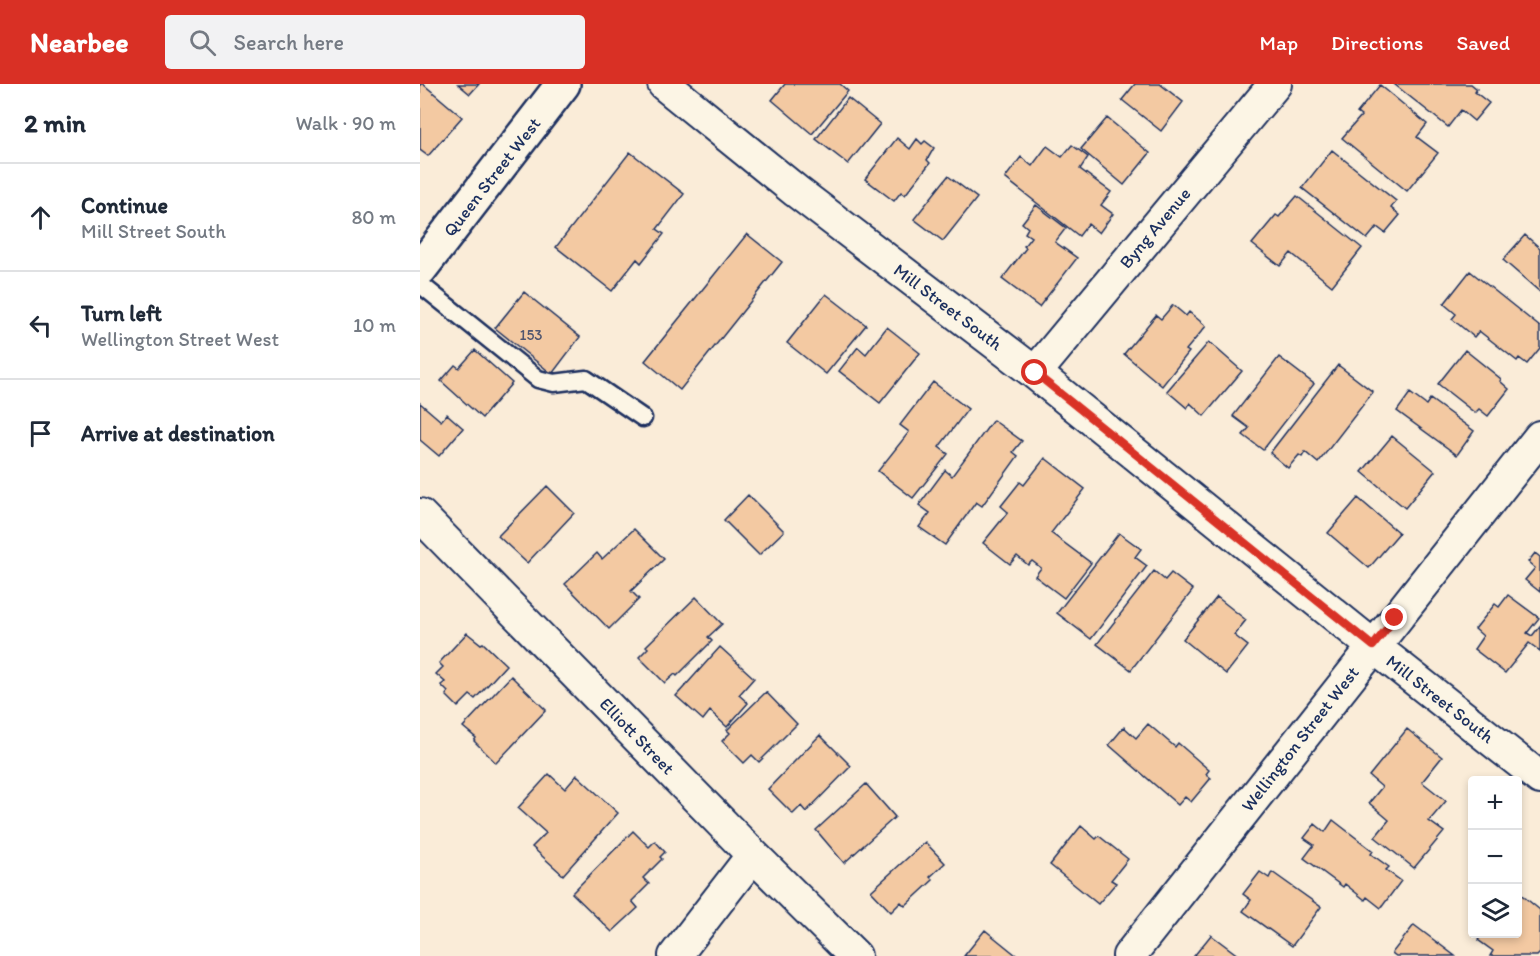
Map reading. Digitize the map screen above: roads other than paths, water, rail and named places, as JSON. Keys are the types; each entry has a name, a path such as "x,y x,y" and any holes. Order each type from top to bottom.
{"main road":[{"name":"Queen Street West","path":"420,269 563,84"}],"street":[{"name":"Mill Street South","path":"664,84 796,191 1035,373 1540,778"},
{"name":"Byng Avenue","path":"1035,373 1275,84"},
{"name":"Wellington Street West","path":"1129,956 1540,438"},
{"name":"Elliott Street","path":"420,515 855,956"},
{"path":"675,956 753,855"}],"lane":[{"path":"420,284 538,379 554,383 586,379 643,418"}]}
